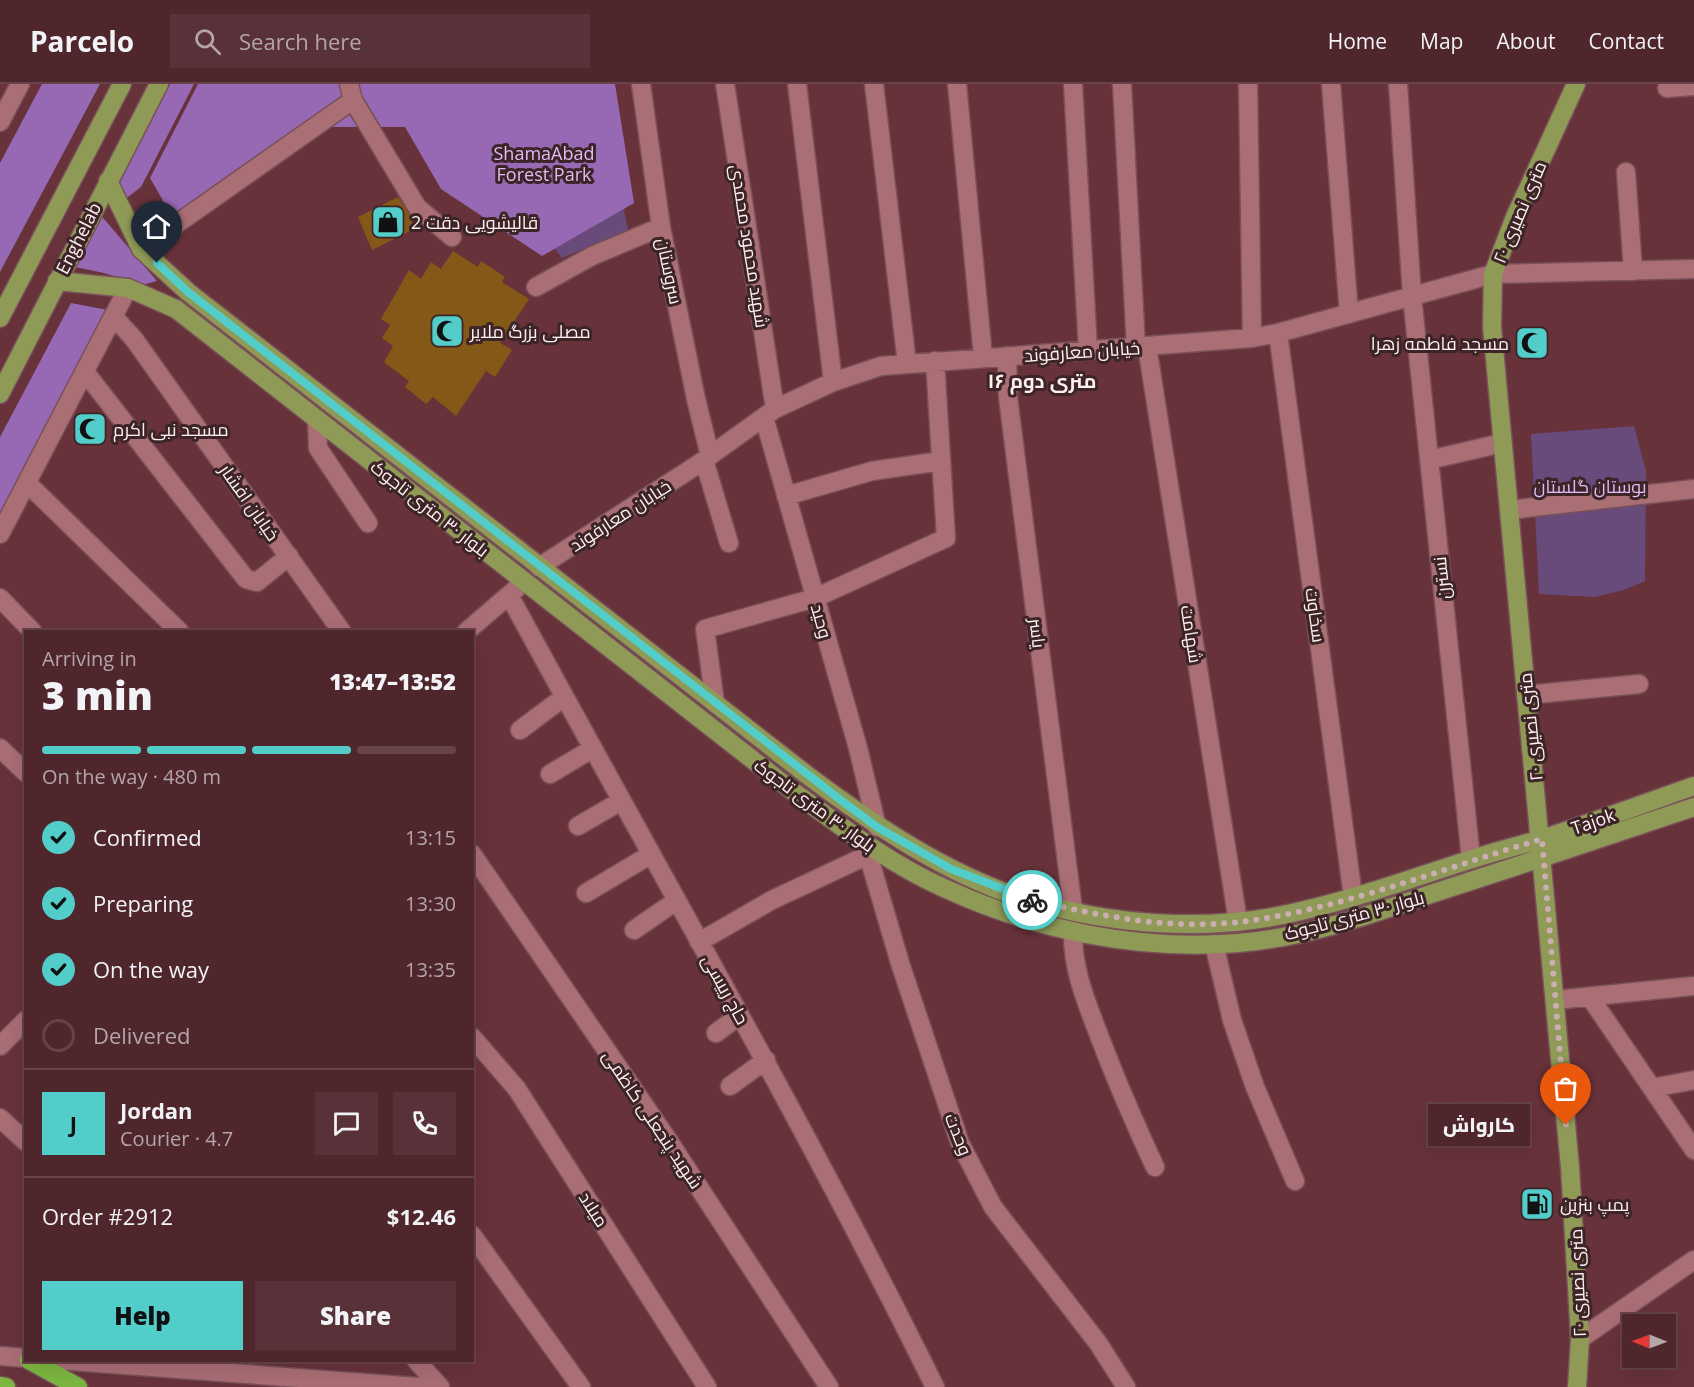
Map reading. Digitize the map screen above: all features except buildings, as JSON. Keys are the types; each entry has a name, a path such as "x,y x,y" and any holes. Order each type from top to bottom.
{"highway":[{"path":"32,1362 78,1387"},
{"path":"0,1386 6,1387"}],"main road":[{"name":"Enghelab","path":"0,318 122,84"},
{"name":"Enghelab","path":"0,394 159,84"},
{"name":"۲۰ متری نصیری","path":"1576,84 1515,217 1492,274 1492,327 1526,695 1542,839 1570,1167 1580,1339 1577,1387"},
{"name":"Tajok","path":"108,181 141,249 188,292 539,567 877,827 951,869 1024,898 1101,916 1169,924 1238,922 1299,912 1542,839 1694,786"},
{"name":"بلوار ۳۰ متری تاجوک","path":"57,281 128,288 176,309 867,849 942,888 1018,918 1097,937 1168,945 1239,943 1303,932 1366,915 1694,807"},
{"path":"525,582 539,567"}],"street":[{"path":"0,122 20,84"},
{"name":"سروستان","path":"641,84 661,226 707,458 729,543"},
{"name":"شهید محمود محمدی","path":"725,84 770,413"},
{"path":"797,84 833,382"},
{"path":"874,84 907,364"},
{"path":"957,84 983,357"},
{"path":"1073,84 1088,350"},
{"name":"شهامت","path":"1122,84 1142,347 1238,922"},
{"path":"1248,84 1251,338"},
{"path":"1331,84 1349,314"},
{"name":"نسترن","path":"1398,84 1412,296 1471,859"},
{"path":"1667,88 1694,86"},
{"path":"141,249 351,92 417,207 452,237"},
{"path":"1626,172 1633,271"},
{"path":"536,287 592,256 661,226"},
{"name":"خیابان معارفوند","path":"539,567 707,458 770,413 833,382 881,366 1251,338 1278,333 1492,274 1694,269"},
{"path":"0,534 128,288"},
{"name":"خیابان افشار","path":"114,316 134,339 341,630"},
{"name":"سخاوت","path":"1278,333 1353,897"},
{"name":"یاسر","path":"1007,356 1008,397 1073,910"},
{"path":"715,704 705,629 816,598 946,538 935,361"},
{"path":"85,372 246,579 257,582 289,556"},
{"name":"وحید","path":"770,413 786,496 858,748 877,827"},
{"path":"317,420 318,447 368,523"},
{"path":"1429,460 1502,442"},
{"path":"786,496 872,471 941,461"},
{"path":"27,483 178,630"},
{"path":"1509,510 1694,489"},
{"path":"468,630 525,582"},
{"name":"حاج رییسی","path":"509,595 650,855 766,1060 867,1249 935,1387"},
{"path":"0,598 31,630"},
{"path":"1526,695 1639,684"},
{"path":"520,730 564,697"},
{"path":"0,748 24,771"},
{"path":"550,774 592,749"},
{"path":"578,826 621,801"},
{"path":"699,942 867,849"},
{"name":"وحدت","path":"867,849 900,963 960,1143 993,1207 1098,1343 1126,1387"},
{"path":"586,893 650,855"},
{"name":"شهید پنجعلی کاظمی","path":"474,857 668,1140 829,1387"},
{"path":"634,930 676,901"},
{"path":"1073,931 1072,953 1082,991 1123,1096 1155,1167"},
{"path":"1214,944 1232,1020 1251,1076 1295,1181"},
{"path":"1555,1000 1694,986"},
{"path":"1590,997 1694,1150"},
{"path":"716,1033 740,1015"},
{"path":"4,1035 24,1021"},
{"name":"میلاد","path":"474,1039 517,1089 707,1387"},
{"path":"730,1086 766,1060"},
{"path":"1652,1088 1694,1080"},
{"path":"0,1118 24,1140"},
{"path":"474,1238 581,1387"},
{"path":"1580,1339 1694,1260"},
{"path":"0,1356 24,1359"},
{"path":"85,1362 419,1387"},
{"path":"418,1362 440,1387"}],"green space":[{"path":"42,84 100,84 0,272 0,163"},
{"path":"170,84 194,84 141,187 124,200 117,187"},
{"name":"ShamaAbad Forest Park","path":"198,84 615,84 634,203 542,256 441,189 405,127 299,127 177,225 150,178"},
{"path":"617,176 628,230 562,258 544,234"},
{"path":"99,213 157,281 142,285 104,273 70,266"},
{"path":"71,303 108,310 0,519 0,437"},
{"name":"بوستان گلستان","path":"1634,426 1646,471 1645,581 1624,590 1594,597 1539,594 1531,434"}],"way so far":[{"path":"1032,900 1101,916 1169,924 1238,922 1299,912 1542,839 1566,1125"}],"place":[{"name":"قالیشویی دقت 2","path":"388,222"},
{"name":"مصلی بزرگ ملایر","path":"447,331"},
{"name":"مسجد فاطمه زهرا","path":"1532,343"},
{"name":"مسجد نبی اکرم","path":"90,429"},
{"name":"کارواش","path":"1566,1125"},
{"name":"پمپ بنزین","path":"1537,1204"}],"district":[{"name":"۱۶ متری دوم","path":"1042,380"}],"route":[{"path":"157,263 188,292 807,776 877,827 951,869 1032,900"}]}
